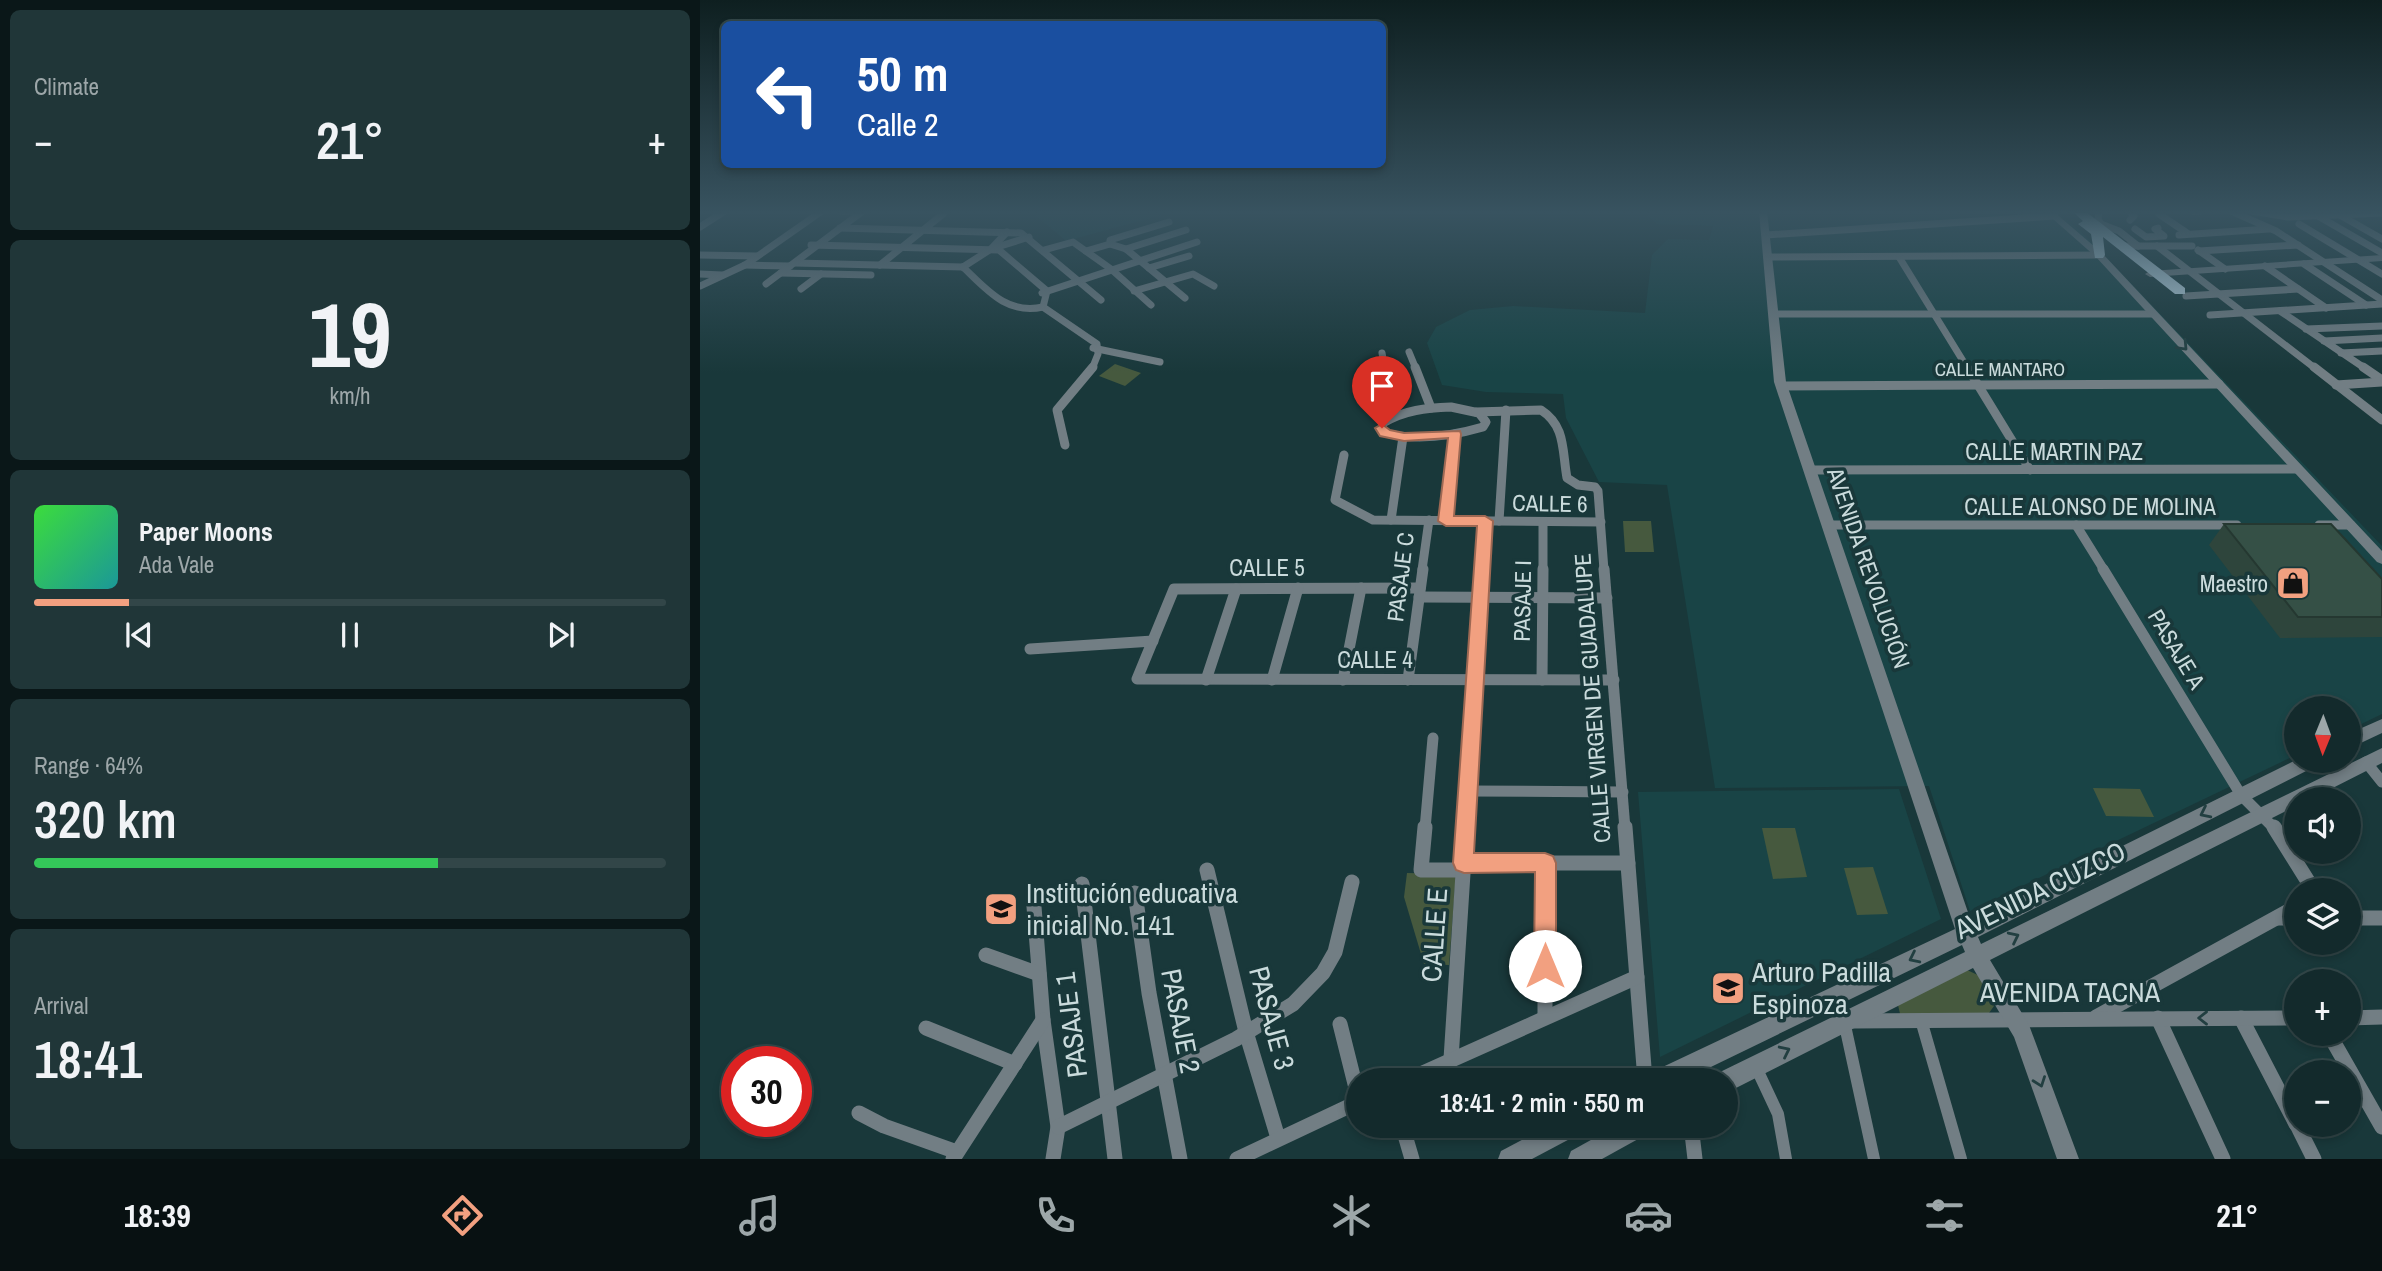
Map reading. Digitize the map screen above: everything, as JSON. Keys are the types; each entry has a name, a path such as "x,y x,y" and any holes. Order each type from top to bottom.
{"highway":[{"path":"2147,265 2154,274 2183,293"}],"street":[{"path":"700,286 746,265"},
{"path":"748,265 876,265"},
{"path":"766,284 789,265"},
{"path":"884,265 966,265"},
{"path":"1007,265 1090,347 1160,362"},
{"path":"1062,265 1101,300"},
{"path":"1106,265 1151,305"},
{"path":"963,267 1008,308 1042,300 1080,280 1122,265"},
{"path":"1146,265 1185,298"},
{"path":"1149,268 1159,265"},
{"name":"AVENIDA REVOLUCIÓN","path":"1768,265 1781,386 1965,934 2015,1018 2068,1159"},
{"path":"1904,265 2030,470"},
{"path":"2108,265 2382,558"},
{"path":"2181,265 2382,420"},
{"path":"2219,265 2225,269"},
{"path":"2154,274 2283,265"},
{"path":"2306,265 2366,305"},
{"path":"2330,265 2382,302"},
{"path":"2265,266 2326,308"},
{"path":"787,267 821,274 871,275"},
{"path":"700,274 727,275"},
{"path":"801,289 821,274"},
{"path":"1134,291 1187,275 1200,276 1214,286"},
{"path":"2183,293 2295,287"},
{"path":"2210,316 2382,302"},
{"path":"2280,312 2382,381"},
{"path":"1773,314 2153,314"},
{"path":"2306,329 2382,326"},
{"path":"2324,341 2382,338"},
{"path":"1065,445 1057,410 1088,375 1097,347"},
{"path":"2341,353 2382,351"},
{"path":"1409,352 1431,408"},
{"path":"1382,353 1394,416 1383,423 1385,433 1404,437 1455,434 1483,427 1486,422 1476,412"},
{"path":"2336,385 2382,381"},
{"name":"CALLE MANTARO","path":"1781,386 2219,384"},
{"name":"CALLE VIRGEN DE GUADALUPE","path":"1394,416 1431,408 1451,407 1476,412 1541,410 1558,422 1566,477 1578,485 1595,487 1601,522 1644,1068"},
{"path":"2366,408 2382,408"},
{"name":"CALLE E","path":"1451,1059 1480,598 1506,410"},
{"path":"1446,521 1455,434"},
{"path":"1391,520 1404,437"},
{"name":"CALLE 6","path":"1344,455 1335,499 1371,520 1601,522"},
{"name":"CALLE MARTIN PAZ","path":"1811,470 2298,469"},
{"name":"PASAJE C","path":"1408,680 1429,520"},
{"name":"PASAJE I","path":"1542,680 1543,522"},
{"name":"PASAJE A","path":"2076,525 2241,796 2274,827 2306,878"},
{"name":"CALLE ALONSO DE MOLINA","path":"1830,526 2255,525"},
{"path":"2310,525 2351,525"},
{"path":"1272,680 1298,588"},
{"path":"1343,680 1361,588"},
{"name":"CALLE 5","path":"1153,641 1174,589 1361,588 1480,598 1607,598"},
{"path":"1206,680 1236,589"},
{"path":"1030,649 1153,641"},
{"name":"CALLE 4","path":"1153,641 1137,679 1614,680"},
{"path":"2361,736 2382,726"},
{"path":"1433,738 1422,870 1545,863 1628,863"},
{"path":"2374,758 2382,782"},
{"name":"AVENIDA CUZCO","path":"1738,1074 2374,758"},
{"name":"AVENIDA CUZCO","path":"1685,1068 1965,934 2284,774"},
{"path":"1468,791 1622,792"},
{"path":"1545,863 1545,1017"},
{"name":"PASAJE 3","path":"1208,870 1246,1032 1278,1138"},
{"path":"1058,1127 1107,1106 1246,1032 1292,1004 1325,970 1343,934 1352,883"},
{"name":"PASAJE 1","path":"1082,884 1115,1159"},
{"name":"PASAJE 2","path":"1135,893 1144,975 1166,1074 1180,1159"},
{"path":"1032,894 1043,1020 1058,1127 1053,1159"},
{"path":"2093,1018 2284,913"},
{"path":"2274,918 2284,918"},
{"path":"2361,918 2382,918"},
{"path":"986,956 1038,975"},
{"path":"1432,1068 1637,976"},
{"path":"2361,1017 2382,1017"},
{"path":"2158,1018 2224,1159"},
{"path":"2241,1018 2284,1102"},
{"name":"AVENIDA TACNA","path":"1844,1021 2284,1018"},
{"path":"859,1113 955,1156 1043,1020"},
{"path":"1921,1020 1961,1159"},
{"path":"1844,1021 1874,1159"},
{"path":"1340,1024 1351,1068"},
{"path":"926,1028 1015,1064"},
{"path":"2336,1046 2382,1127"},
{"path":"1755,1065 1778,1114 1786,1159"},
{"path":"1237,1159 1346,1107"},
{"path":"2302,1137 2314,1159"},
{"path":"1406,1138 1412,1159"},
{"path":"1509,1159 1549,1138"},
{"path":"1579,1159 1617,1138"},
{"path":"1693,1138 1695,1159"}],"shaded area":[{"path":"1651,265 2114,265 2382,546 2382,714 2361,724 2361,696 2284,696 2284,761 1970,911 1929,786 1715,788 1667,485 1599,482 1566,418 1563,394 1486,392 1442,385 1427,343 1436,327 1470,310 1513,306 1645,313"},
{"name":"Arturo Padilla Espinoza","path":"1899,789 1941,919 1660,1057 1638,792"}],"green space":[{"path":"1115,364 1141,373 1125,386 1099,376"},
{"path":"1623,521 1651,521 1654,552 1625,552"},
{"path":"2093,788 2140,789 2154,817 2106,816"},
{"path":"1762,828 1795,828 1807,877 1773,879"},
{"path":"1873,867 1888,914 1857,915 1844,868"},
{"path":"1407,873 1456,874 1449,965 1424,964 1404,897"},
{"path":"1967,970 1980,976 1994,1006 1989,1013 1901,1018 1898,1005"}],"building":[{"path":"2224,524 2331,524 2382,579 2382,617 2298,617"}],"place":[{"name":"Maestro","path":"2293,583"},
{"name":"Institución educativa inicial No. 141","path":"1001,909"},
{"name":"Arturo Padilla Espinoza","path":"1728,988"}],"route":[{"path":"1382,428 1392,436 1404,437 1455,434 1446,521 1485,521 1464,863 1545,863 1545,966"}]}
